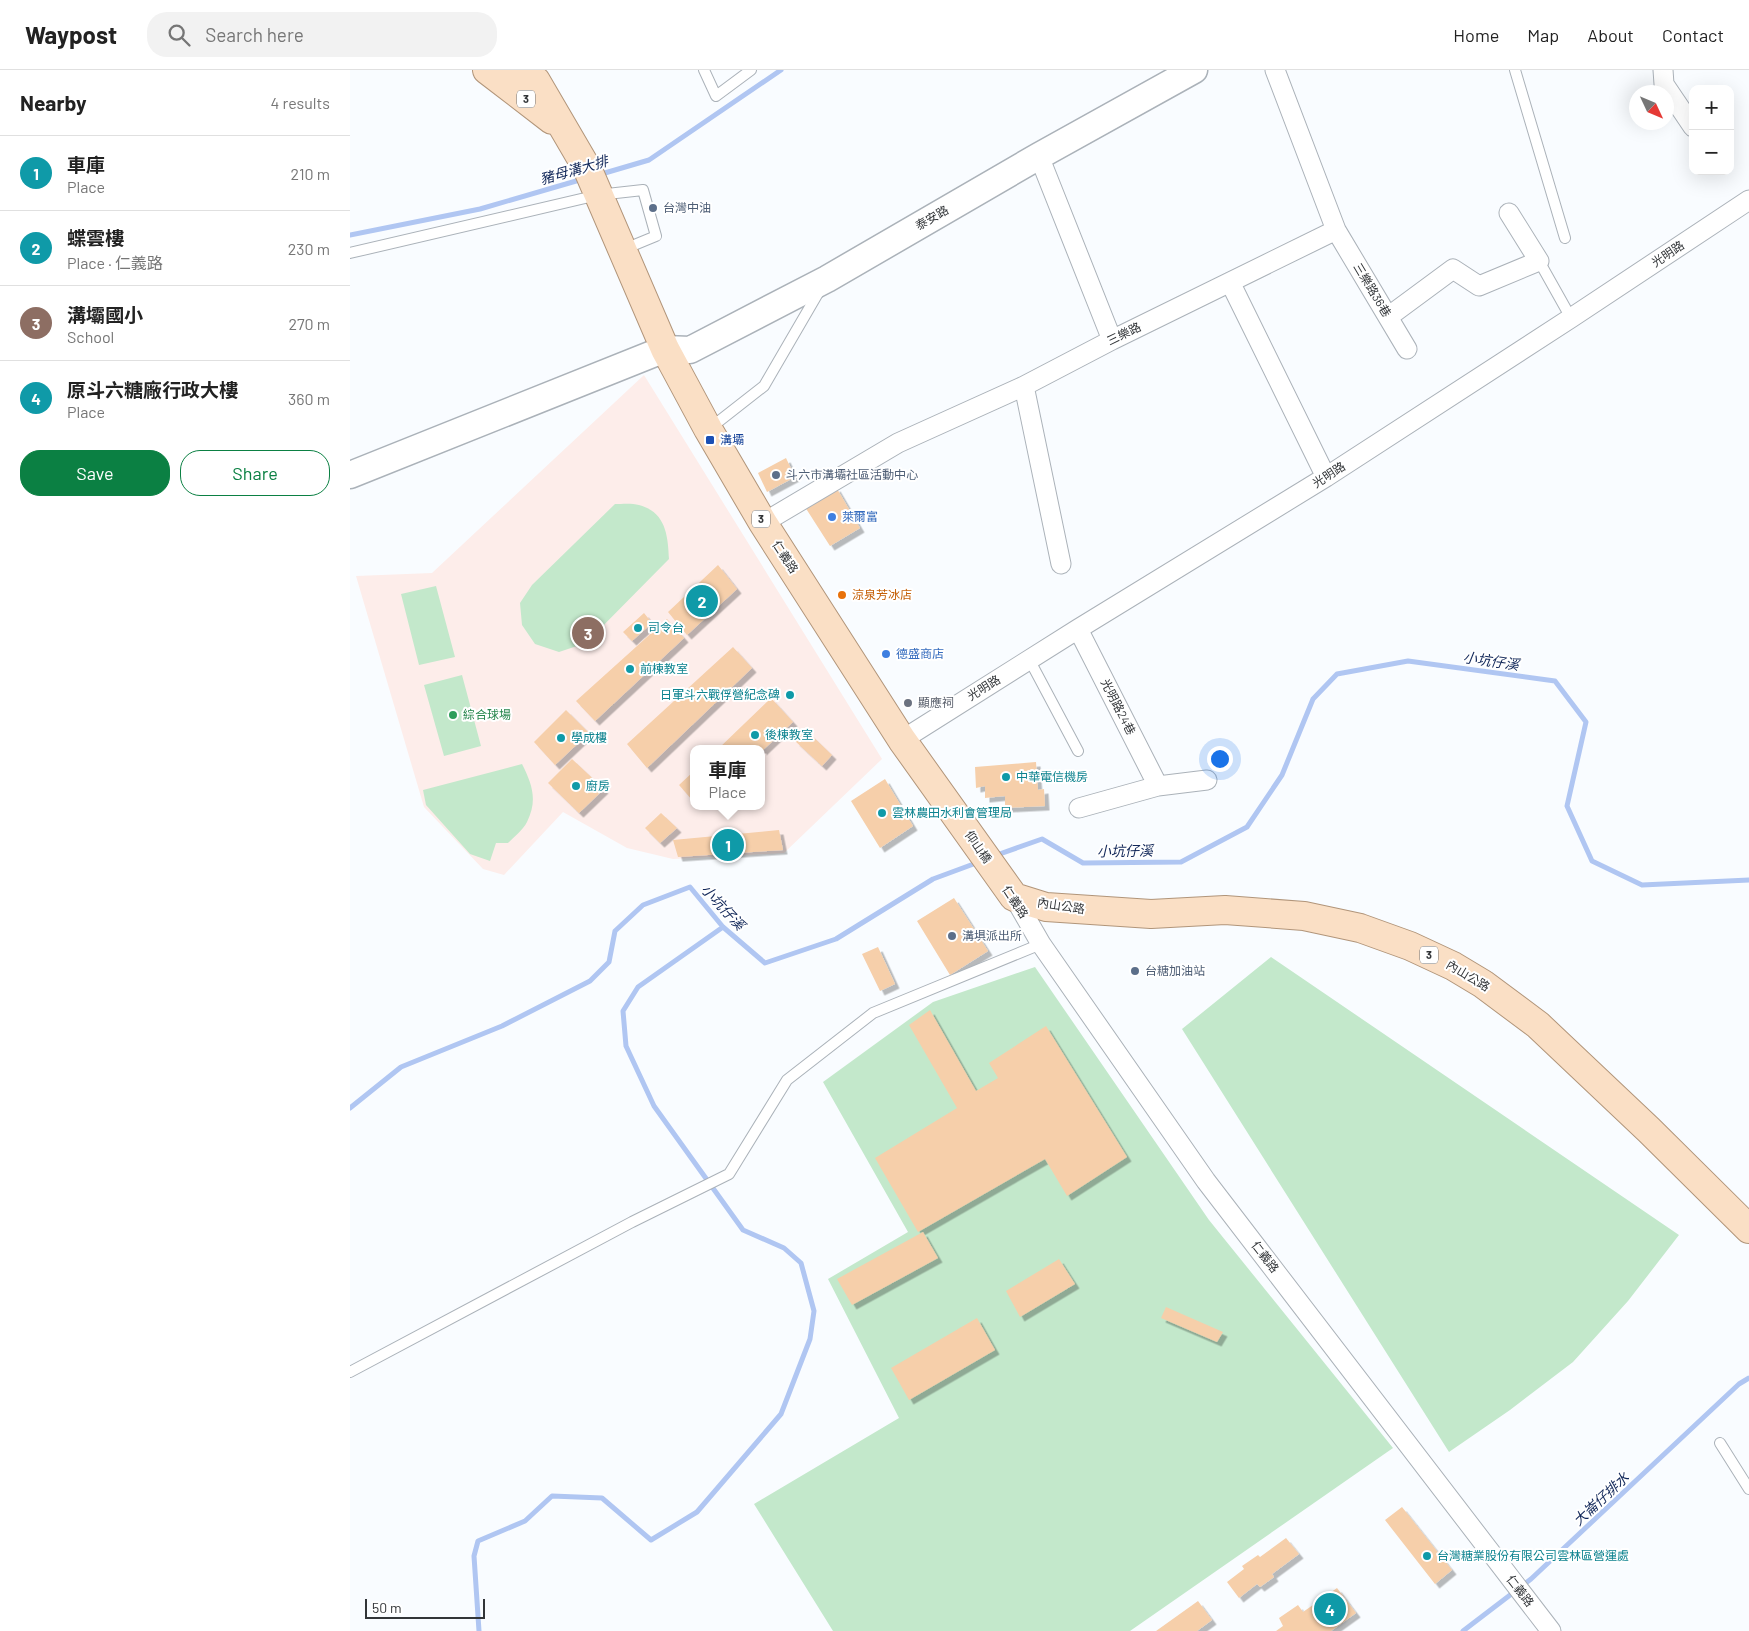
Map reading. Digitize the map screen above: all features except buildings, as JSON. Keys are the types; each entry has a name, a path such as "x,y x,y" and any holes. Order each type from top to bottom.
{"main road":[{"name":"3","path":"486,70 565,130"},
{"name":"3","path":"522,70 536,81 588,170 598,195"},
{"name":"仁義路","path":"598,195 665,349 708,429 763,522 902,740 961,822"},
{"name":"仰山橋","path":"961,822 995,872"},
{"name":"仁義路","path":"995,872 1014,897"},
{"name":"內山公路","path":"1014,897 1046,906 1097,911 1151,914 1225,910 1304,916 1360,928 1410,946 1453,966 1483,984 1538,1025 1649,1130 1749,1230"}],"street":[{"name":"泰安路","path":"665,349 690,350 827,279 1039,156 1194,70"},
{"path":"1275,70 1336,230"},
{"path":"1663,70 1664,84 1689,121"},
{"path":"1039,156 1112,340"},
{"name":"光明路","path":"902,740 1078,628 1326,477 1749,200"},
{"path":"1388,317 1453,269 1479,286 1538,261 1509,212"},
{"name":"三樂路","path":"763,522 898,444 1024,386 1112,340 1336,230"},
{"name":"三樂路36巷","path":"1336,230 1408,349"},
{"path":"1230,282 1326,477"},
{"path":"350,475 665,349"},
{"path":"1024,386 1061,564"},
{"name":"光明路24巷","path":"1078,628 1158,786"},
{"path":"1079,808 1158,786 1207,780"},
{"name":"仁義路","path":"1014,897 1041,944 1206,1181 1550,1631"}],"lane":[{"path":"704,70 716,96 751,70"},
{"path":"1515,70 1565,238"},
{"path":"350,253 598,195 643,190 656,236 622,250"},
{"path":"1538,261 1571,318"},
{"path":"708,429 764,386 827,279"},
{"path":"1029,659 1078,751"},
{"path":"350,1372 632,1222 729,1174 787,1080 873,1013 1041,944"},
{"path":"1720,1442 1749,1489"}],"shaded area":[{"path":"644,375 882,759 784,853 673,859 627,848 563,812 504,875 483,869 424,807 356,576 432,573"}],"green space":[{"path":"615,504 639,505 655,513 664,526 668,542 669,559 586,643 559,652 535,644 522,625 520,603 532,585"},
{"path":"436,586 455,657 419,665 401,594"},
{"name":"綜合球場","path":"462,675 481,746 444,756 424,685"},
{"path":"522,764 531,785 533,799 530,814 523,828 508,843 496,843 490,861 470,854 426,805 423,790"},
{"path":"1271,957 1679,1235 1628,1301 1573,1362 1510,1410 1449,1452 1182,1029"},
{"path":"1035,967 1209,1220 1393,1448 1130,1631 833,1631 754,1504 899,1418 828,1279 908,1232 823,1082 933,1002"}],"waterway":[{"name":"豬母溝大排","path":"598,175 649,160 781,70"},
{"name":"豬母溝大排","path":"350,235 480,209 583,179"},
{"name":"小坑仔溪","path":"994,856 1042,839 1083,863 1181,862 1247,827 1282,775 1313,699 1337,674 1408,661 1555,681 1586,722 1567,806 1592,861 1642,885 1749,880"},
{"name":"小坑仔溪","path":"350,1108 401,1067 502,1026 590,981 609,962 615,931 643,905 690,887 723,927 765,963 836,939 933,879 979,862"},
{"path":"479,1631 474,1556 478,1541 525,1521 552,1496 602,1498 651,1540 697,1512 781,1414 810,1339 814,1311 801,1263 784,1248 743,1230 654,1106 626,1046 623,1011 638,987 723,927"},
{"name":"大崙仔排水","path":"1463,1631 1531,1579 1739,1384 1749,1378"}],"place":[{"name":"台灣中油","path":"653,208"},
{"name":"溝壩","path":"710,440"},
{"name":"斗六市溝壩社區活動中心","path":"776,475"},
{"name":"萊爾富","path":"832,517"},
{"name":"涼泉芳冰店","path":"842,595"},
{"name":"蝶雲樓","path":"702,601"},
{"name":"司令台","path":"638,628"},
{"name":"溝壩國小","path":"588,633"},
{"name":"德盛商店","path":"886,654"},
{"name":"前棟教室","path":"630,669"},
{"name":"日軍斗六戰俘營紀念碑","path":"790,695"},
{"name":"顯應祠","path":"908,703"},
{"name":"綜合球場","path":"453,715"},
{"name":"後棟教室","path":"755,735"},
{"name":"學成樓","path":"561,738"},
{"name":"中華電信機房","path":"1006,777"},
{"name":"廚房","path":"576,786"},
{"name":"雲林農田水利會管理局","path":"882,813"},
{"name":"車庫","path":"728,845"},
{"name":"溝埧派出所","path":"952,936"},
{"name":"台糖加油站","path":"1135,971"},
{"name":"台灣糖業股份有限公司雲林區營運處","path":"1427,1556"},
{"name":"原斗六糖廠行政大樓","path":"1330,1609"}]}
